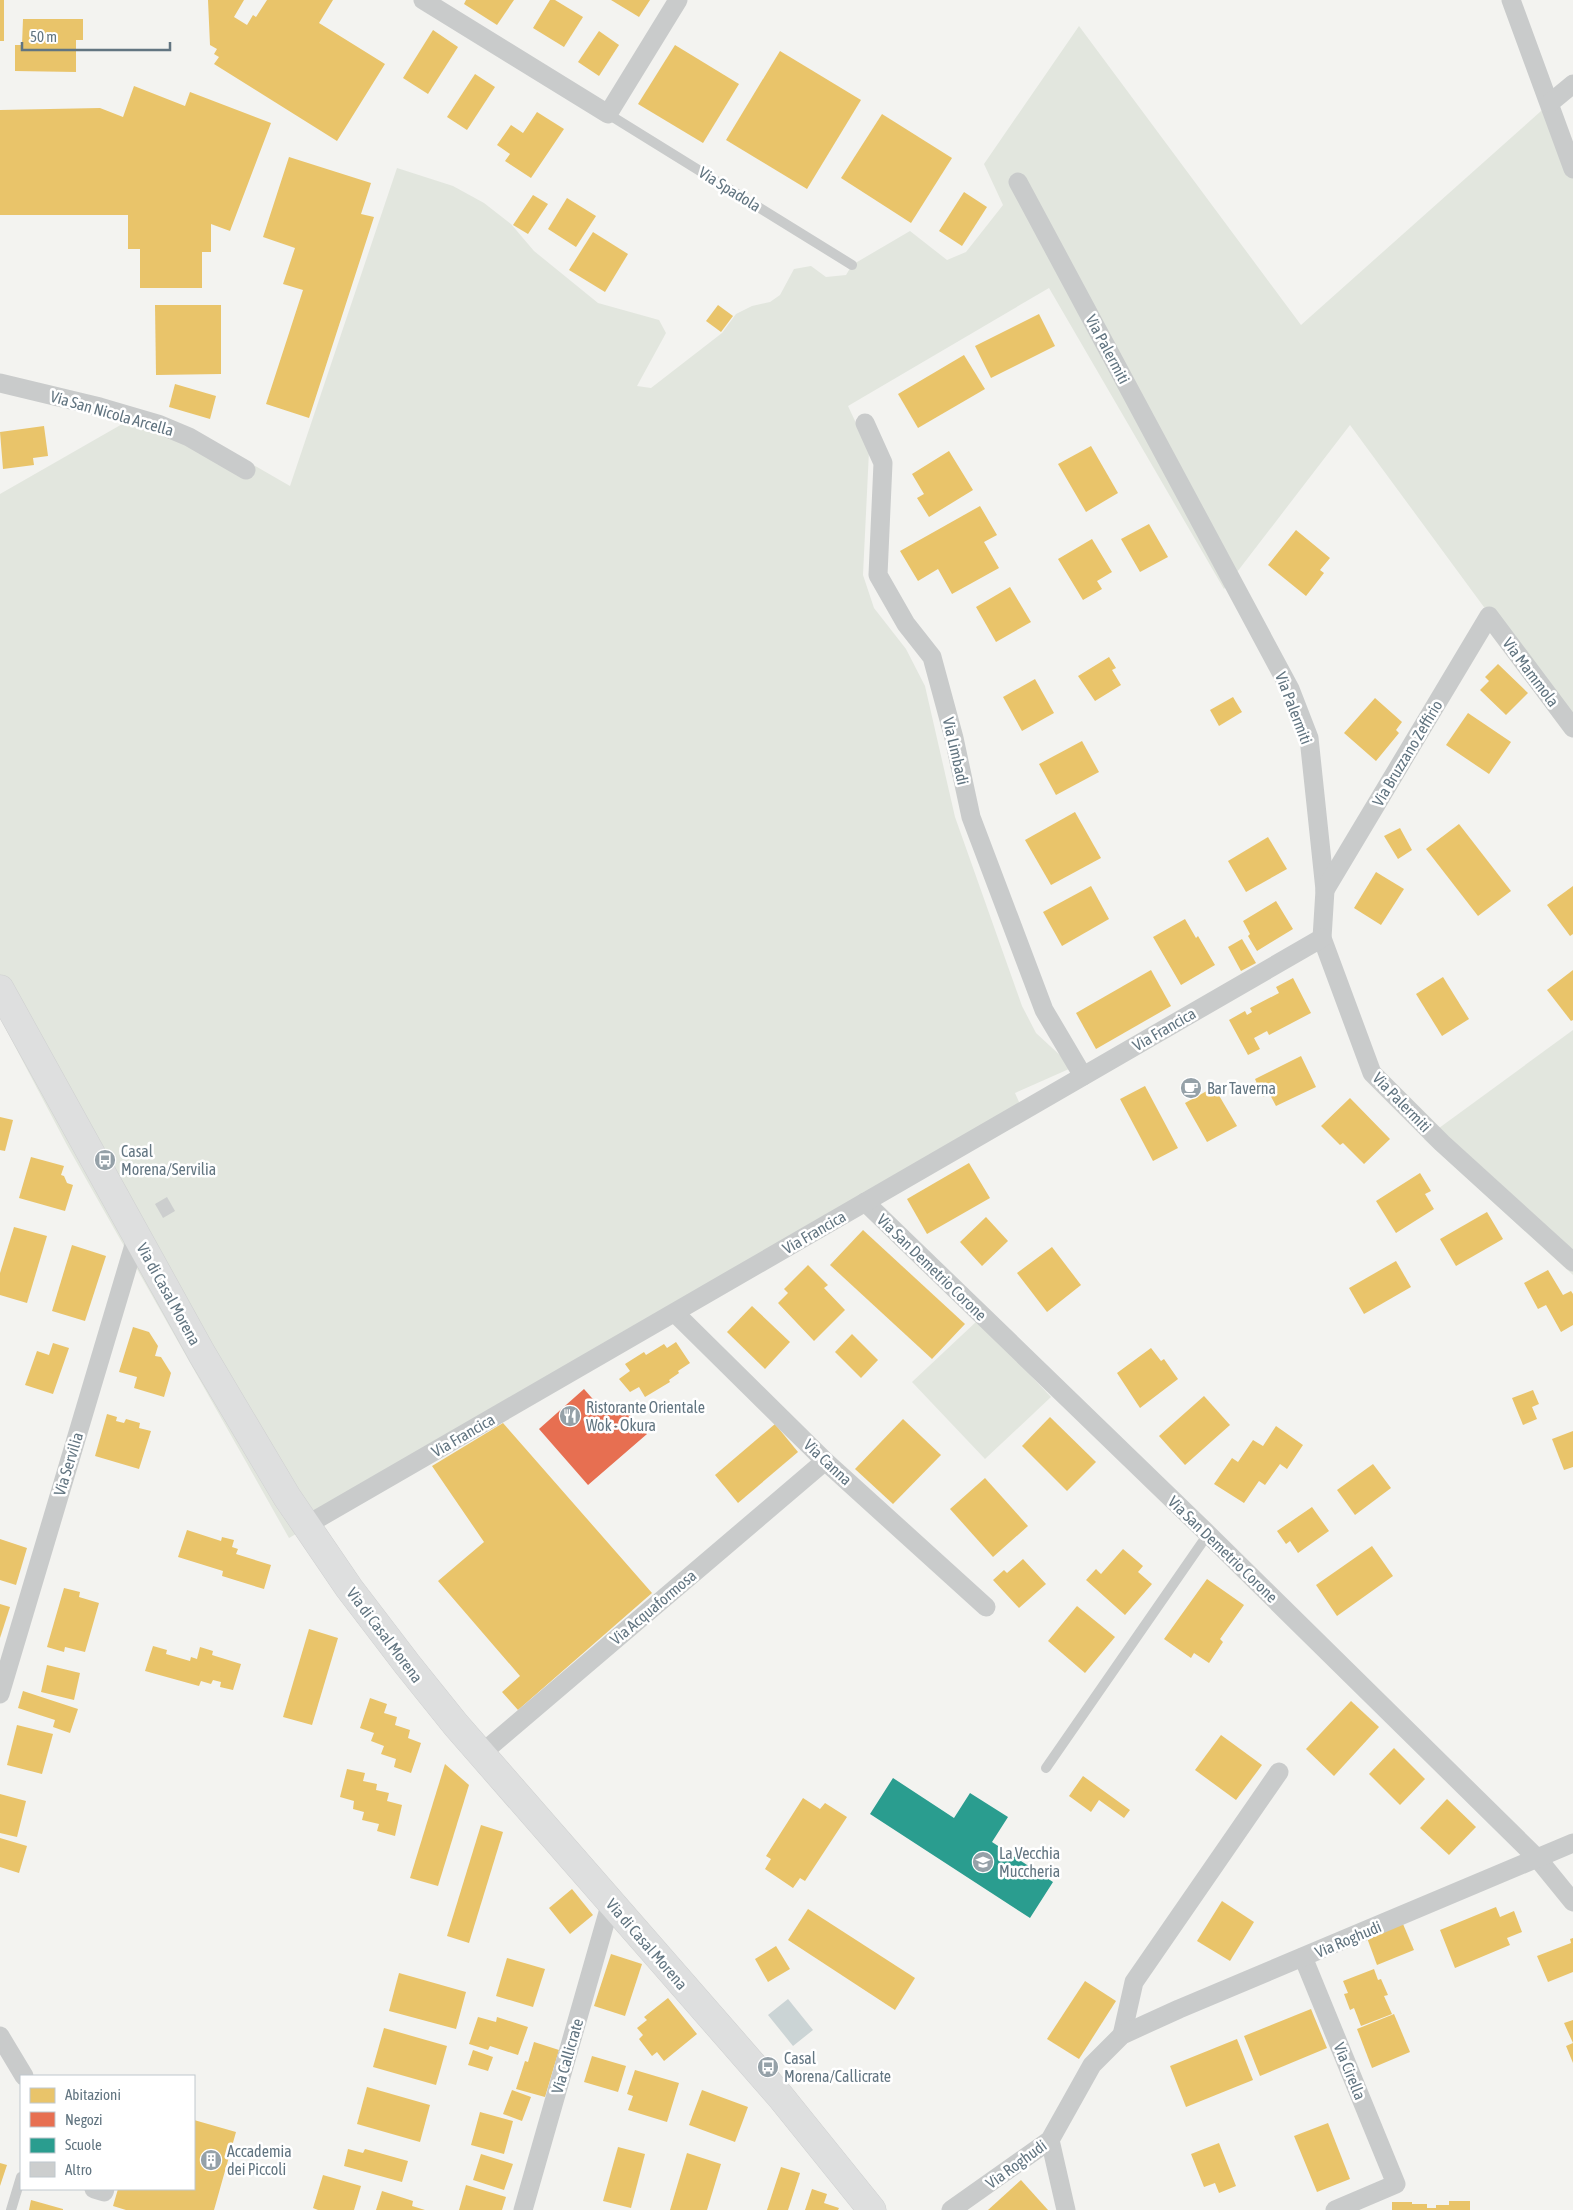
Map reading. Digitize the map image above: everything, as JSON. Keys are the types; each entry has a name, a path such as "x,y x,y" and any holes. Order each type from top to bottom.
{"main road":[{"name":"Via di Casal Morena","path":"0,989 202,1354 305,1526 393,1646 481,1754 780,2096 872,2210"}],"street":[{"name":"Via Spadola","path":"423,0 608,114"},
{"path":"608,114 678,0"},
{"path":"1511,0 1573,169"},
{"path":"1550,103 1573,84"},
{"name":"Via Palermiti","path":"1018,182 1290,689 1309,738 1325,890 1322,938 1372,1073 1442,1143 1573,1262"},
{"name":"Via San Nicola Arcella","path":"0,383 100,407 158,424 189,437 246,470"},
{"name":"Via Limbadi","path":"865,423 883,464 878,575 906,624 932,657 954,738 971,817 1044,1010 1083,1076"},
{"name":"Via Bruzzano Zeffirio","path":"1325,890 1490,616"},
{"name":"Via Mammola","path":"1490,616 1573,728"},
{"name":"Via Francica","path":"305,1526 1322,938"},
{"name":"Via San Demetrio Corone","path":"865,1202 1208,1534 1538,1859 1573,1902"},
{"name":"Via Servilia","path":"0,1694 137,1235"},
{"name":"Via Canna","path":"674,1313 825,1461 986,1607"},
{"name":"Via Acquaformosa","path":"481,1754 825,1461"},
{"path":"1122,2035 1134,1982 1280,1772"},
{"name":"Via Roghudi","path":"951,2210 1050,2140 1092,2065 1122,2035 1179,2008 1573,1843"},
{"name":"Via Callicrate","path":"523,2210 611,1902"},
{"name":"Via Cirella","path":"1303,1957 1396,2184 1334,2210"},
{"path":"0,2036 28,2074"},
{"path":"1050,2140 1066,2210"}],"lane":[{"name":"Via Spadola","path":"608,114 852,265"},
{"path":"1046,1768 1208,1534"},
{"path":"11,2210 20,2180"}],"shaded area":[{"path":"1079,26 1301,325 1550,103 1573,169 1573,728 1350,425 1224,589 1049,288 848,406 869,451 863,575 874,608 906,649 925,686 955,817 1022,1006 1036,1033 1063,1058 1069,1069 1015,1093 1023,1111 289,1538 68,1147 0,1018 0,494 131,419 212,441 290,486 397,168 453,186 484,203 511,224 534,251 598,303 659,320 666,333 637,386 651,388 722,333 736,314 752,306 770,302 780,295 794,269 811,266 826,277 846,275 852,265 910,231 947,260 966,252 1003,205 984,164"},
{"path":"1573,1030 1573,1275 1424,1139"},
{"path":"978,1320 1051,1397 985,1459 912,1382"},
{"path":"788,1999 813,2030 793,2046 768,2015"}],"building: Abitazioni":[{"path":"0,0 4,0 4,41 0,41"},
{"path":"208,0 244,0 234,17 247,25 253,15 256,17 267,0 333,0 319,23 385,64 337,141 214,64 219,57 214,54 217,49 210,45"},
{"path":"466,0 514,0 497,25 464,4"},
{"path":"550,0 555,0 583,17 564,47 533,28"},
{"path":"611,0 650,0 639,17"},
{"path":"23,19 83,19 83,40 76,40 76,72 15,71 15,45 22,45"},
{"path":"433,30 458,47 428,94 403,78"},
{"path":"599,31 619,45 599,76 578,62"},
{"path":"675,45 739,84 703,143 638,104"},
{"path":"780,51 861,100 807,189 726,140"},
{"path":"475,74 495,87 467,130 447,117"},
{"path":"134,86 185,106 190,92 271,123 230,231 211,224 211,252 202,252 202,288 140,288 140,249 128,249 128,215 0,215 0,110 100,108 123,117"},
{"path":"537,112 564,129 531,178 505,161 510,154 497,145 511,125 523,133"},
{"path":"882,114 952,158 911,223 841,178"},
{"path":"289,157 371,183 361,214 374,217 309,418 266,404 303,290 283,284 295,248 263,237"},
{"path":"964,192 987,207 962,246 939,231"},
{"path":"533,195 548,204 528,234 513,225"},
{"path":"567,198 596,216 576,247 548,229"},
{"path":"593,232 628,254 605,292 569,270"},
{"path":"155,305 221,305 221,374 156,375"},
{"path":"718,305 733,316 721,332 706,321"},
{"path":"1039,314 1055,346 991,378 975,346"},
{"path":"964,355 985,389 918,428 898,394"},
{"path":"175,384 216,396 210,419 169,407"},
{"path":"44,426 48,456 33,458 34,465 3,469 0,432"},
{"path":"1091,446 1118,493 1086,512 1058,464"},
{"path":"949,451 973,490 929,517 917,498 924,494 912,474"},
{"path":"980,506 997,535 984,542 999,568 952,594 938,569 918,581 900,551"},
{"path":"1149,524 1168,557 1140,572 1121,539"},
{"path":"1296,530 1330,558 1320,570 1324,573 1306,596 1268,565"},
{"path":"1092,539 1112,572 1097,581 1102,589 1083,600 1058,559"},
{"path":"1010,587 1031,622 996,642 976,607"},
{"path":"1109,657 1116,668 1112,670 1121,685 1095,701 1078,676"},
{"path":"1498,664 1528,693 1506,715 1480,690 1489,681 1485,677"},
{"path":"1035,679 1054,713 1022,731 1003,697"},
{"path":"1233,697 1242,712 1219,726 1210,710"},
{"path":"1375,698 1402,722 1396,730 1399,733 1376,761 1344,733"},
{"path":"1468,713 1511,742 1489,774 1446,745"},
{"path":"1082,741 1099,772 1056,795 1039,764"},
{"path":"1075,812 1101,858 1051,885 1025,840"},
{"path":"1459,824 1511,891 1478,916 1426,849"},
{"path":"1400,828 1412,850 1398,859 1384,836"},
{"path":"1268,837 1287,869 1246,892 1228,861"},
{"path":"1376,872 1404,889 1381,925 1354,908"},
{"path":"1091,886 1109,919 1062,946 1043,912"},
{"path":"1573,886 1573,934 1570,936 1547,905"},
{"path":"1276,901 1293,929 1257,951 1248,936 1250,934 1243,921"},
{"path":"1185,919 1196,938 1198,936 1215,965 1181,985 1153,937"},
{"path":"1242,939 1256,963 1241,971 1228,947"},
{"path":"1151,970 1171,1006 1096,1049 1076,1013"},
{"path":"1573,970 1573,1020 1571,1021 1547,990"},
{"path":"1443,977 1469,1019 1442,1036 1416,994"},
{"path":"1293,978 1311,1013 1269,1035 1267,1031 1254,1038 1260,1049 1248,1055 1229,1020 1245,1011 1247,1015 1252,1012 1250,1008 1279,993 1276,987"},
{"path":"1301,1056 1316,1087 1276,1106 1269,1093 1263,1097 1255,1079"},
{"path":"1145,1086 1178,1148 1153,1161 1120,1099"},
{"path":"1214,1087 1237,1126 1207,1142 1185,1103"},
{"path":"1350,1098 1390,1139 1364,1164 1343,1143 1340,1145 1321,1126"},
{"path":"0,1117 13,1120 5,1151 0,1150"},
{"path":"31,1157 64,1166 61,1175 64,1176 67,1183 73,1185 65,1211 19,1198"},
{"path":"969,1163 990,1198 927,1234 907,1199"},
{"path":"1420,1173 1431,1191 1425,1194 1434,1209 1396,1233 1376,1201"},
{"path":"1487,1212 1503,1239 1456,1266 1440,1239"},
{"path":"986,1217 1008,1241 982,1266 960,1242"},
{"path":"14,1227 47,1236 27,1303 0,1295 0,1273"},
{"path":"863,1230 965,1324 932,1359 830,1265"},
{"path":"72,1245 106,1256 85,1321 52,1311"},
{"path":"1052,1247 1081,1285 1047,1312 1017,1273"},
{"path":"1396,1261 1411,1287 1364,1314 1349,1288"},
{"path":"808,1265 828,1285 824,1288 845,1310 814,1341 778,1303 788,1293 784,1289"},
{"path":"1548,1270 1563,1295 1571,1291 1573,1294 1573,1325 1561,1332 1546,1305 1538,1309 1524,1283"},
{"path":"752,1306 790,1342 765,1369 727,1332"},
{"path":"133,1327 149,1332 158,1346 155,1356 161,1357 171,1373 164,1397 134,1388 137,1377 119,1372"},
{"path":"852,1334 878,1360 861,1378 835,1352"},
{"path":"676,1342 690,1363 678,1371 679,1373 669,1380 670,1382 645,1397 639,1387 630,1392 619,1379 630,1371 625,1364 644,1352 646,1355 664,1344 667,1348"},
{"path":"53,1343 69,1348 53,1394 25,1385 37,1351 49,1355"},
{"path":"1151,1348 1161,1361 1164,1359 1178,1379 1140,1408 1117,1373"},
{"path":"1533,1390 1539,1404 1532,1407 1537,1419 1523,1425 1512,1398"},
{"path":"1204,1396 1230,1425 1185,1465 1159,1436"},
{"path":"107,1414 117,1417 116,1421 124,1423 126,1419 140,1423 139,1428 151,1431 139,1469 95,1456"},
{"path":"1050,1417 1096,1462 1067,1491 1022,1446"},
{"path":"903,1419 941,1455 893,1504 855,1469"},
{"path":"503,1423 652,1593 518,1710 502,1692 520,1676 438,1581 484,1542 432,1466"},
{"path":"775,1424 798,1452 738,1503 715,1475"},
{"path":"1276,1426 1303,1445 1287,1469 1280,1464 1265,1485 1259,1481 1244,1503 1214,1484 1232,1458 1238,1462 1253,1440 1263,1446"},
{"path":"1573,1431 1573,1467 1564,1470 1552,1439"},
{"path":"1373,1464 1391,1488 1355,1515 1337,1490"},
{"path":"985,1478 1028,1526 993,1557 950,1509"},
{"path":"1312,1507 1329,1531 1298,1553 1290,1541 1286,1544 1277,1531"},
{"path":"187,1530 221,1541 222,1537 234,1540 232,1547 238,1549 236,1554 271,1565 264,1589 222,1576 223,1571 178,1557"},
{"path":"0,1539 27,1548 16,1585 0,1580"},
{"path":"1372,1546 1393,1576 1337,1616 1316,1585"},
{"path":"1123,1549 1143,1566 1138,1572 1152,1584 1125,1615 1086,1580 1096,1569 1101,1574"},
{"path":"1023,1559 1046,1584 1019,1608 993,1580 1004,1570 1007,1573"},
{"path":"1207,1579 1244,1605 1220,1639 1223,1642 1209,1663 1194,1653 1191,1658 1164,1639"},
{"path":"64,1588 80,1592 79,1597 99,1603 85,1652 65,1647 64,1652 47,1647"},
{"path":"0,1604 10,1607 0,1638"},
{"path":"1077,1606 1115,1637 1085,1673 1048,1641"},
{"path":"309,1629 338,1638 312,1725 283,1717"},
{"path":"153,1646 167,1650 166,1654 190,1661 191,1657 197,1659 200,1647 213,1651 212,1655 241,1664 233,1690 220,1687 221,1682 213,1680 211,1684 201,1681 199,1686 145,1671"},
{"path":"47,1665 80,1673 74,1700 41,1692"},
{"path":"23,1691 78,1709 70,1733 53,1727 55,1720 18,1708"},
{"path":"370,1698 387,1704 384,1713 397,1717 395,1725 410,1730 408,1738 421,1743 411,1773 394,1767 396,1759 381,1754 384,1746 371,1741 374,1733 360,1728"},
{"path":"1351,1701 1379,1727 1334,1776 1306,1749"},
{"path":"17,1725 53,1734 42,1774 7,1765"},
{"path":"1221,1735 1262,1765 1236,1800 1195,1770"},
{"path":"1394,1748 1425,1779 1400,1805 1369,1774"},
{"path":"445,1764 469,1785 438,1886 410,1878"},
{"path":"347,1769 365,1773 363,1781 377,1784 376,1790 389,1793 387,1801 402,1805 395,1836 377,1831 379,1824 362,1820 364,1812 353,1809 354,1801 340,1797"},
{"path":"1083,1776 1130,1810 1124,1818 1099,1800 1091,1812 1069,1796"},
{"path":"0,1794 26,1801 17,1837 0,1833"},
{"path":"803,1798 820,1809 825,1803 847,1817 805,1881 800,1878 793,1888 765,1869 771,1859 766,1856"},
{"path":"1447,1799 1476,1827 1449,1855 1420,1828"},
{"path":"481,1825 503,1832 469,1943 447,1936"},
{"path":"0,1838 27,1846 19,1873 0,1867"},
{"path":"572,1889 593,1915 570,1934 549,1908"},
{"path":"1222,1901 1254,1922 1230,1961 1197,1941"},
{"path":"1496,1907 1500,1917 1514,1911 1522,1932 1507,1938 1510,1945 1455,1968 1440,1930"},
{"path":"808,1909 915,1978 895,2010 788,1940"},
{"path":"1403,1924 1414,1950 1377,1965 1367,1938"},
{"path":"1573,1938 1573,1972 1548,1982 1537,1956 1571,1943 1570,1939"},
{"path":"776,1946 790,1969 768,1982 755,1959"},
{"path":"611,1954 642,1964 625,2016 594,2006"},
{"path":"507,1958 545,1969 533,2007 496,1996"},
{"path":"1374,1969 1378,1980 1381,1979 1388,1995 1384,1996 1392,2014 1361,2026 1354,2008 1350,2010 1344,1994 1348,1993 1343,1981"},
{"path":"399,1973 466,1992 456,2029 389,2011"},
{"path":"1085,1981 1116,2001 1079,2059 1047,2039"},
{"path":"668,1998 697,2034 664,2061 657,2052 652,2056 639,2039 643,2035 637,2028 647,2020 644,2017"},
{"path":"1311,2009 1327,2048 1260,2076 1244,2036"},
{"path":"1394,2014 1410,2052 1372,2068 1357,2029"},
{"path":"478,2017 496,2022 497,2017 528,2027 518,2055 490,2046 488,2050 469,2044"},
{"path":"1573,2020 1573,2043 1564,2023"},
{"path":"384,2028 447,2046 436,2085 373,2067"},
{"path":"1237,2039 1253,2080 1186,2107 1170,2066"},
{"path":"534,2042 559,2050 545,2097 516,2089 525,2061 528,2062"},
{"path":"1573,2043 1573,2063 1566,2046"},
{"path":"473,2050 493,2057 488,2071 468,2065"},
{"path":"592,2056 626,2066 618,2092 584,2082"},
{"path":"635,2070 679,2083 667,2122 628,2110 633,2096 627,2094"},
{"path":"367,2087 430,2105 420,2142 357,2124"},
{"path":"512,2090 531,2097 522,2121 503,2114"},
{"path":"702,2090 748,2107 735,2142 689,2125"},
{"path":"480,2112 513,2121 504,2154 471,2145"},
{"name":"Accademia dei Piccoli","path":"195,2120 236,2132 214,2210 126,2210 113,2206 118,2190 195,2190"},
{"path":"1328,2123 1350,2179 1317,2192 1294,2136"},
{"path":"1219,2143 1236,2186 1219,2193 1215,2183 1204,2187 1191,2154"},
{"path":"618,2147 645,2154 631,2208 603,2201"},
{"path":"348,2149 363,2153 365,2149 408,2161 402,2182 344,2166"},
{"path":"687,2153 721,2164 707,2210 670,2210"},
{"path":"481,2154 513,2164 504,2190 473,2180"},
{"path":"0,2163 7,2165 0,2186"},
{"path":"781,2167 800,2173 788,2210 767,2210"},
{"path":"323,2175 361,2186 354,2210 318,2210 313,2208"},
{"path":"1021,2180 1048,2210 988,2210"},
{"path":"466,2185 506,2197 502,2210 459,2210"},
{"path":"812,2189 827,2194 824,2203 839,2208 838,2210 805,2210"},
{"path":"382,2191 413,2201 412,2206 425,2210 376,2210"},
{"path":"31,2200 63,2209 63,2210 29,2210"},
{"path":"1449,2201 1470,2201 1470,2210 1392,2210 1392,2202 1427,2204 1427,2208 1436,2208 1436,2205 1449,2205"}],"building: Negozi":[{"path":"584,1389 605,1413 618,1402 647,1434 588,1485 539,1429"}],"building: Scuole":[{"name":"La Vecchia Muccheria","path":"893,1778 954,1818 970,1793 1008,1817 992,1842 1053,1882 1030,1918 870,1814"}],"building: Altro":[{"path":"167,1197 175,1211 163,1218 155,1204"}],"place":[{"name":"Bar Taverna","path":"1191,1088"},
{"name":"Casal Morena/Servilia","path":"105,1160"},
{"name":"Ristorante Orientale Wok - Okura","path":"570,1416"},
{"name":"La Vecchia Muccheria","path":"983,1862"},
{"name":"Casal Morena/Callicrate","path":"768,2067"},
{"name":"Accademia dei Piccoli","path":"211,2160"}]}
